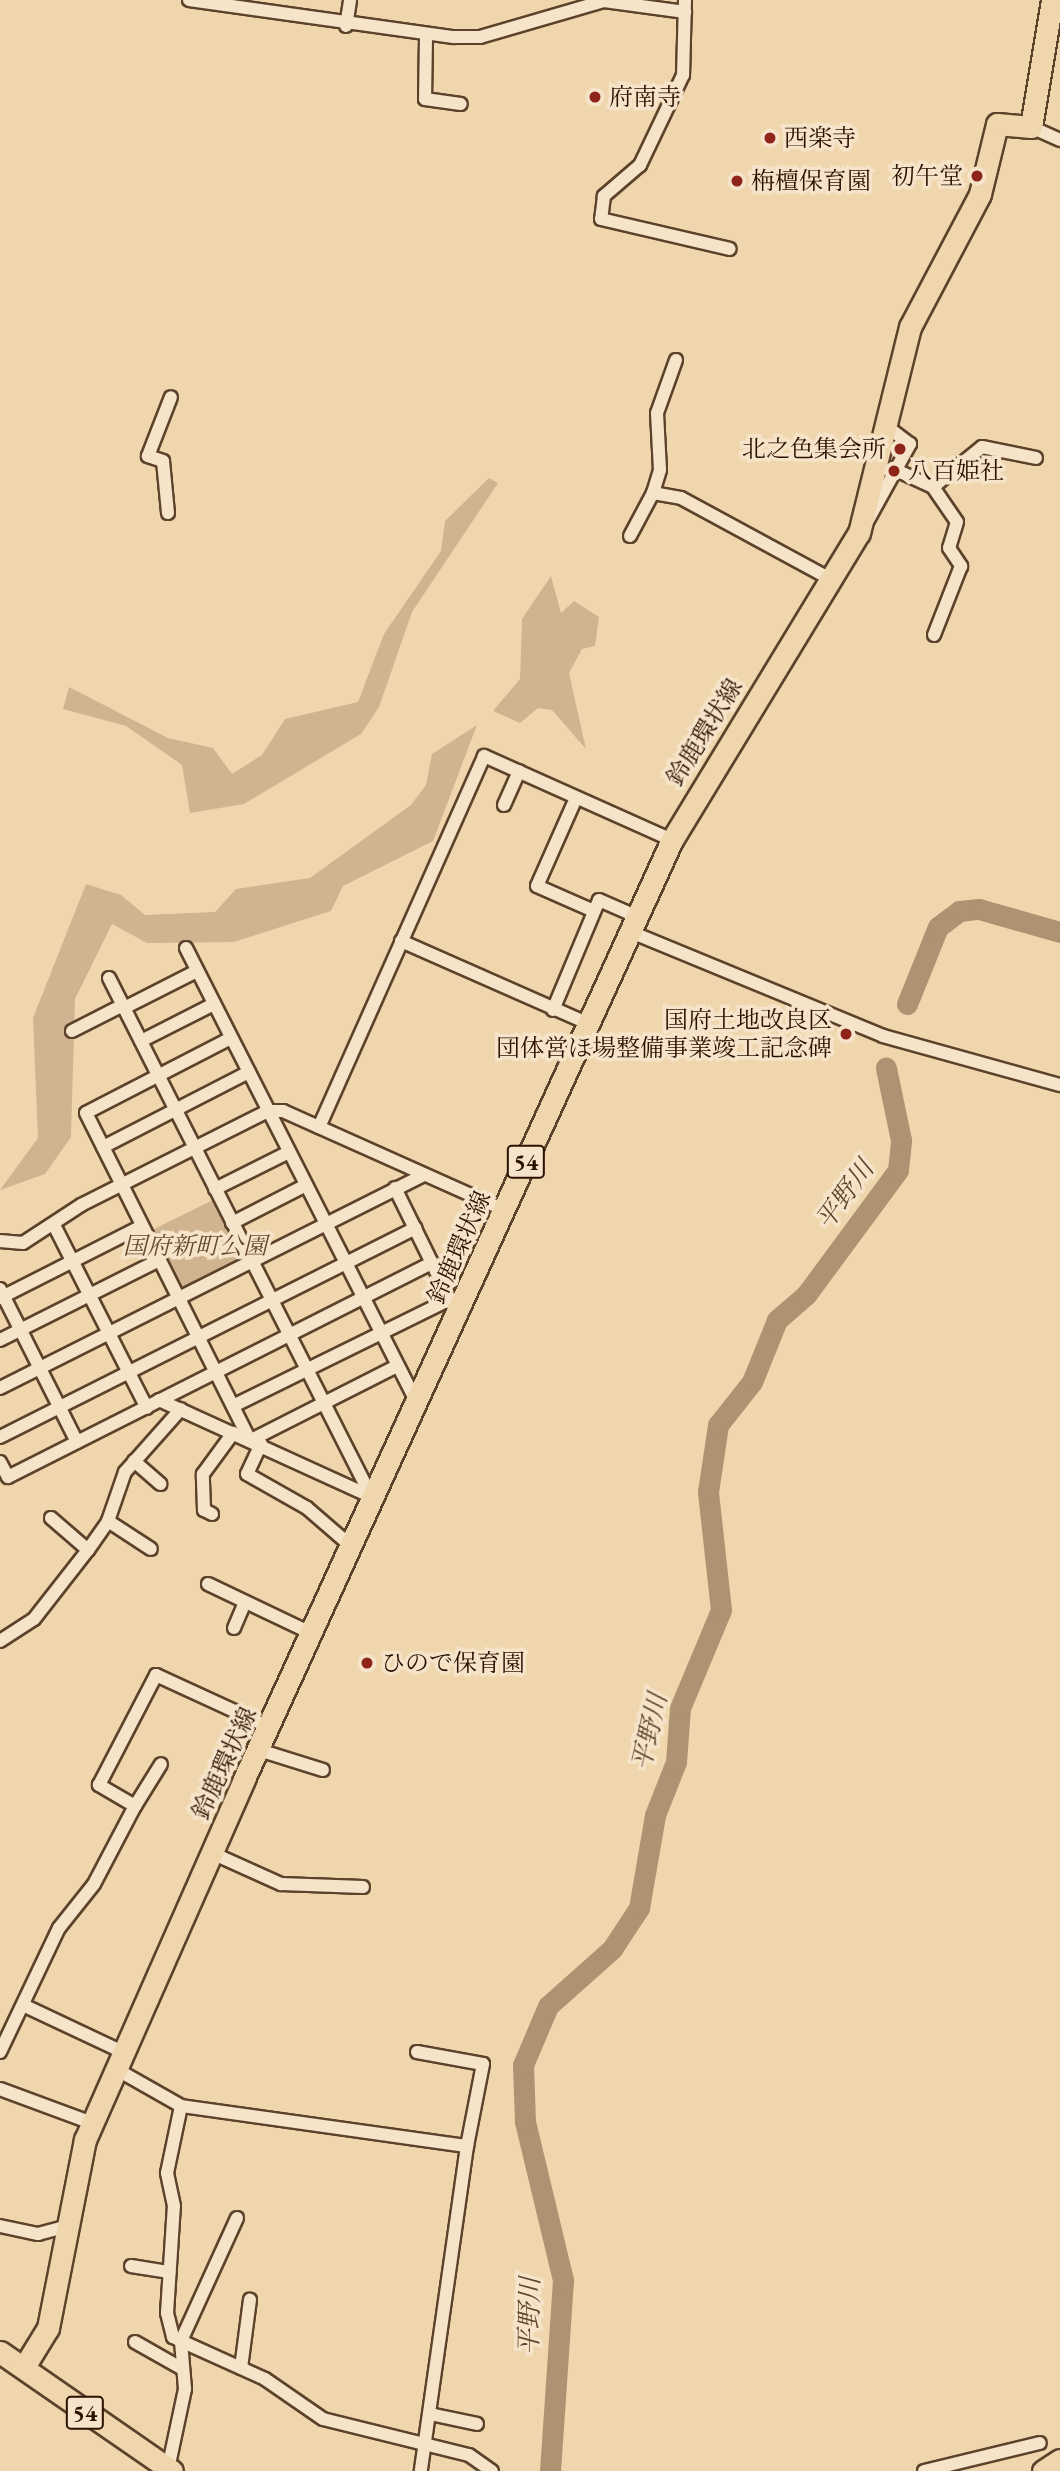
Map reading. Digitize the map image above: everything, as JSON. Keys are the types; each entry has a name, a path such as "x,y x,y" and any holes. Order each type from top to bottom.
{"main road":[{"path":"1031,127 1051,44 1052,0"},
{"name":"鈴鹿環状線","path":"24,2367 48,2328 65,2227 92,2123 352,1547 372,1497 417,1403 454,1305 504,1210 671,840 859,533 883,424 910,327 980,194 997,124 1031,127"},
{"name":"54","path":"0,2353 170,2470"},
{"path":"1043,2471 1060,2460"}],"street":[{"path":"189,0 426,37 480,37 604,1 685,6 683,75 640,165 604,196 601,219 730,249"},
{"path":"346,26 350,0"},
{"path":"426,37 425,99 461,104"},
{"path":"1031,127 1060,140"},
{"path":"630,536 653,493 660,470 657,414 676,360"},
{"path":"168,513 163,461 148,456 171,397"},
{"path":"859,533 896,470 910,439 883,424"},
{"path":"933,486 982,447 1036,458"},
{"path":"896,470 933,486 957,522 949,548 961,566 934,635"},
{"path":"653,493 681,498 832,580"},
{"path":"319,1126 484,756 671,840"},
{"path":"505,804 519,771"},
{"path":"576,798 537,886 594,911"},
{"path":"554,1010 599,900 634,924 883,1036 1060,1085"},
{"path":"401,941 589,1024"},
{"path":"186,948 417,1403"},
{"path":"72,1031 197,971"},
{"path":"109,978 372,1497"},
{"path":"141,1041 214,1004"},
{"path":"232,1038 86,1113 215,1372 254,1441 247,1474 307,1508 352,1547"},
{"path":"103,1147 249,1072"},
{"path":"0,1241 23,1243 122,1185 268,1111 319,1126 504,1210"},
{"path":"215,1189 289,1152"},
{"path":"0,1388 424,1175"},
{"path":"232,1223 306,1185"},
{"path":"233,1406 380,1332 454,1305 395,1188"},
{"path":"54,1225 147,1408"},
{"path":"77,1442 1,1294 142,1226"},
{"path":"0,1437 415,1228"},
{"path":"0,1340 159,1260"},
{"path":"0,1462 4,1479 432,1263"},
{"path":"254,1441 397,1366"},
{"path":"159,1401 254,1441 372,1497"},
{"path":"0,1641 34,1619 88,1550 108,1521 134,1461 181,1409"},
{"path":"212,1514 204,1510 202,1474 233,1433"},
{"path":"134,1461 160,1484"},
{"path":"51,1518 88,1550"},
{"path":"108,1521 151,1549"},
{"path":"208,1584 313,1634"},
{"path":"234,1628 245,1602"},
{"path":"135,1806 99,1785 156,1675 269,1727"},
{"path":"259,1750 323,1770"},
{"path":"0,2052 59,1928 94,1884 161,1763"},
{"path":"212,1853 281,1884 363,1887"},
{"path":"23,2005 119,2060 181,2106 467,2146"},
{"path":"416,2052 484,2064 467,2146 421,2471"},
{"path":"0,2089 92,2123"},
{"path":"181,2106 167,2173 174,2206 167,2314 173,2337 241,2368 323,2418 385,2438 426,2443 469,2455 492,2471"},
{"path":"170,2470 185,2389 181,2368 181,2341 237,2218"},
{"path":"0,2226 38,2234 65,2227"},
{"path":"131,2266 170,2272"},
{"path":"241,2368 250,2300"},
{"path":"135,2342 181,2368"},
{"path":"430,2414 477,2424"},
{"path":"924,2471 1040,2443"}],"green space":[{"path":"489,478 498,483 412,612 379,707 361,734 244,804 190,813 182,765 126,726 63,709 69,687 168,738 213,748 232,774 262,755 285,719 358,702 384,634 441,551 445,521"},
{"path":"551,576 561,613 574,601 599,617 595,646 582,649 569,673 586,749 552,710 538,708 520,723 493,711 520,679 522,619"},
{"path":"477,725 433,841 343,886 331,911 234,942 147,943 112,924 75,999 71,1137 45,1174 0,1190 38,1138 33,1018 86,884 121,895 145,915 215,912 236,889 310,878 411,805 426,785 432,754"},
{"name":"国府新町公園","path":"213,1200 240,1260 181,1289 150,1231"}],"waterway":[{"name":"平野川","path":"907,1004 938,927 959,911 979,909 1060,932"},
{"name":"平野川","path":"550,2471 563,2280 525,2122 523,2065 548,2006 612,1949 639,1908 655,1815 676,1762 680,1708 721,1610 708,1492 718,1425 752,1382 777,1320 806,1295 898,1170 901,1140 886,1068"}],"place":[{"name":"府南寺","path":"595,97"},
{"name":"西楽寺","path":"770,138"},
{"name":"初午堂","path":"977,176"},
{"name":"栴檀保育園","path":"737,181"},
{"name":"北之色集会所","path":"900,449"},
{"name":"八百姫社","path":"894,471"},
{"name":"国府土地改良区 団体営ほ場整備事業竣工記念碑","path":"846,1034"},
{"name":"ひので保育園","path":"367,1663"}]}
